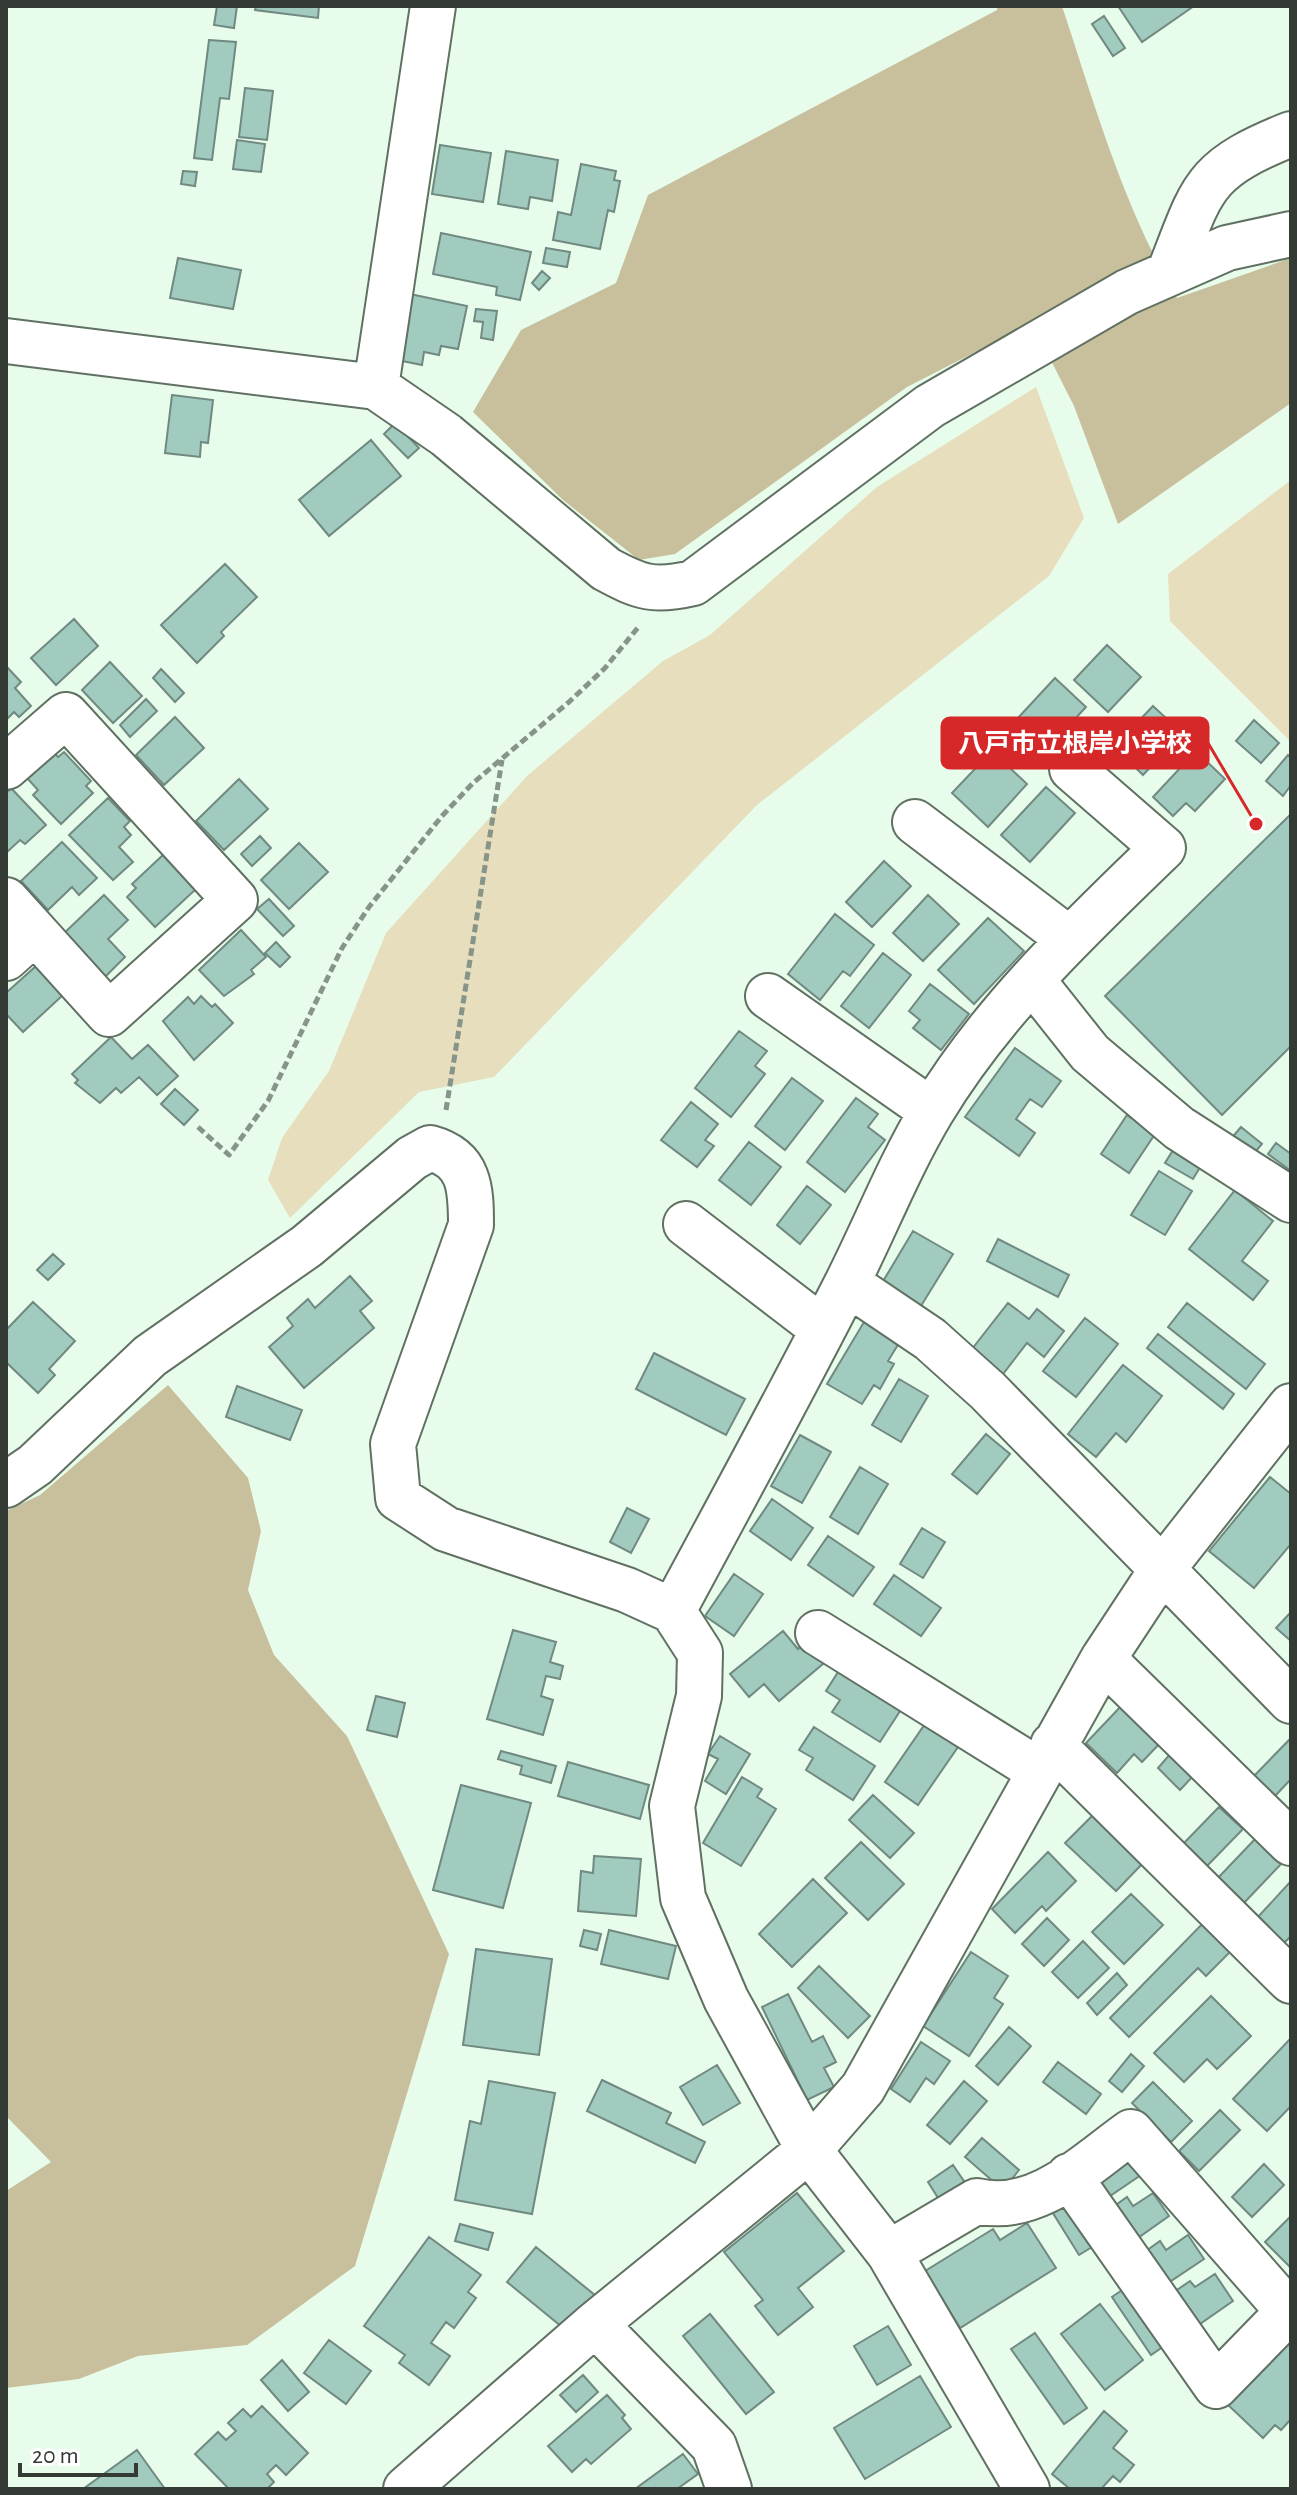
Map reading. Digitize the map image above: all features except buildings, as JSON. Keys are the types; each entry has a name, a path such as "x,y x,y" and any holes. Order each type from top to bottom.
{"street":[{"path":"376,387 433,6"},
{"path":"1169,273 1198,198 1215,175 1236,158 1291,134"},
{"path":"6,341 376,387 446,435 548,524 606,569 633,584 660,591 693,583 930,406 1127,292 1227,248 1291,234"},
{"path":"6,767 66,715 235,900 109,1014 20,945 6,900"},
{"path":"673,1611 847,1283 932,1111 998,1019 1032,980 1069,939 1163,848 1072,769"},
{"path":"915,822 1069,939"},
{"path":"1032,980 1090,1053 1179,1128 1291,1200"},
{"path":"768,996 932,1111"},
{"path":"6,1485 35,1465 150,1356 307,1246 412,1158 430,1148 448,1153 460,1165 471,1191 471,1225 393,1444 398,1498 446,1529 627,1590 673,1611 700,1653 699,1696 672,1806 683,1898 726,1999 809,2150 889,2253 1027,2489"},
{"path":"686,1224 823,1329"},
{"path":"847,1283 930,1339 976,1381 1291,1701"},
{"path":"406,2489 595,2324 809,2150 863,2088 1103,1659 1161,1571 1291,1406"},
{"path":"818,1633 1045,1758 1291,1981"},
{"path":"1103,1659 1291,1843"},
{"path":"889,2253 977,2201 997,2206 1029,2201 1131,2132 1290,2311 1216,2386 1069,2176"},
{"path":"595,2324 714,2446 729,2489"}],"path":[{"path":"198,1127 229,1155 268,1101 342,948 369,907 442,816 502,758 605,668 639,626 660,591"},
{"path":"440,1151 502,758"}],"shaded area":[{"path":"998,6 1062,6 1126,192 1177,298 1291,258 1291,403 1118,524 1074,406 1032,323 907,387 675,554 639,560 563,500 473,412 521,330 616,283 648,195 997,10"},
{"path":"1036,387 1084,518 1049,576 757,805 494,1077 419,1092 290,1218 268,1180 282,1138 329,1071 386,933 527,776 663,661 710,635 877,487"},
{"path":"1291,480 1291,742 1170,621 1168,574"},
{"path":"168,1385 248,1478 261,1531 248,1590 274,1655 347,1736 449,1954 355,2266 247,2345 138,2356 79,2379 6,2388 6,2191 51,2162 6,2116 6,1511 40,1495"}],"place":[{"name":"八戸市立根岸小学校","path":"1256,824"}]}
